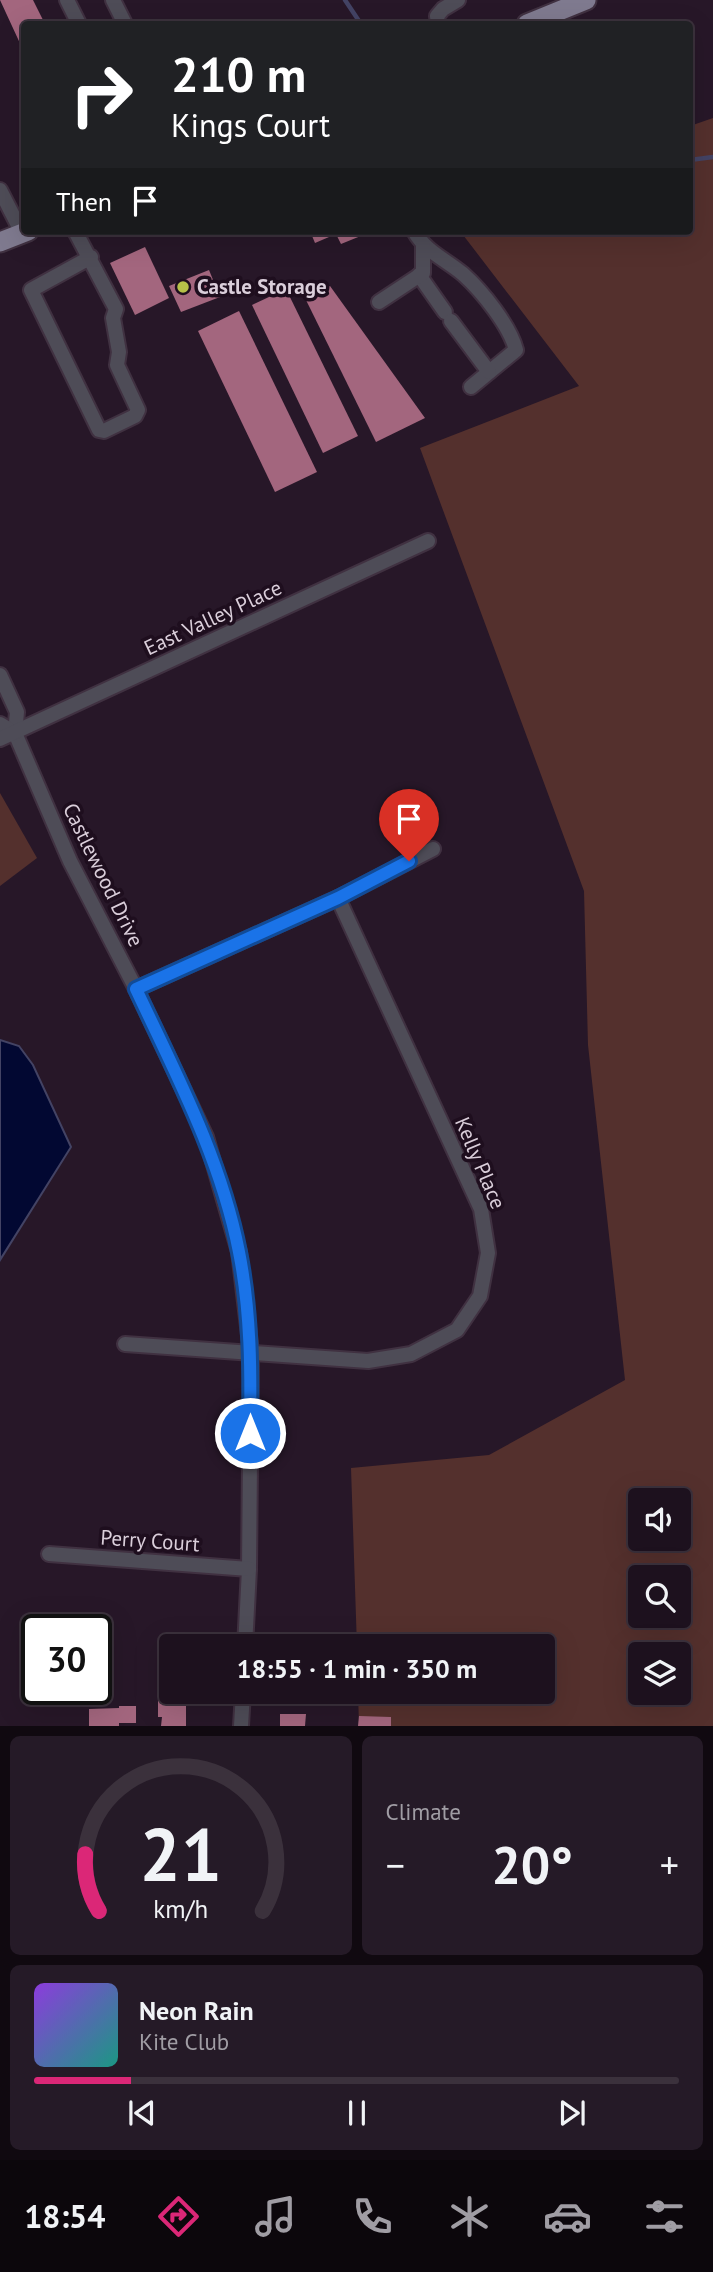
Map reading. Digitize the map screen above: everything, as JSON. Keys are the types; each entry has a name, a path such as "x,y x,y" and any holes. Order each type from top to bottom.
{"main road":[{"path":"536,21 556,6 586,0"},
{"path":"0,242 21,234"}],"street":[{"path":"67,0 78,21"},
{"path":"113,0 124,21"},
{"path":"438,21 443,9 458,0"},
{"path":"0,190 21,225"},
{"path":"77,235 91,257 116,309 113,318 119,352 117,365 138,410 135,416 104,430 99,430 31,289 91,257"},
{"path":"416,235 423,246 464,275 512,333 516,350 471,387"},
{"path":"379,302 422,273 423,246"},
{"path":"419,275 489,372"},
{"name":"East Valley Place","path":"0,739 428,541"},
{"name":"Castlewood Drive","path":"0,675 18,712 15,733 71,861 136,989 205,1137 239,1252 251,1352 249,1569 246,1634"},
{"path":"0,724 15,733"},
{"path":"136,989 338,898 433,849"},
{"name":"Kelly Place","path":"125,1344 369,1360 411,1354 457,1330 480,1296 488,1253 481,1209 338,898"},
{"name":"Perry Court","path":"49,1554 249,1569"},
{"path":"241,1726 242,1704"}],"shaded area":[{"path":"713,118 713,1726 359,1726 358,1704 555,1704 555,1634 357,1634 351,1468 489,1455 625,1380 588,1045 584,891 420,448 579,386 463,235 693,235 693,125"},
{"path":"0,793 37,858 0,886"}],"water":[{"path":"0,1040 19,1046 33,1065 71,1147 0,1260"}],"building":[{"path":"0,0 33,0 44,21 21,21 21,46"},
{"path":"312,235 334,235 315,243"},
{"path":"336,235 363,235 341,244"},
{"path":"145,247 169,298 135,315 110,263"},
{"path":"209,270 220,297 181,312 169,286"},
{"path":"330,286 425,418 376,442 305,298"},
{"path":"286,289 358,436 323,453 252,305"},
{"path":"239,311 317,472 275,492 198,331"},
{"path":"158,1700 159,1704 186,1704 186,1726 161,1726"},
{"path":"136,1706 136,1723 89,1726 89,1709"},
{"path":"280,1714 306,1714 305,1726 280,1726"},
{"path":"359,1716 391,1717 391,1726 358,1726"}],"waterway":[{"path":"345,0 359,21"},
{"path":"693,160 713,157"}],"place":[{"name":"Castle Storage","path":"183,287"}],"route":[{"path":"250,1433 251,1352 239,1252 205,1137 136,989 338,898 409,861"}]}
